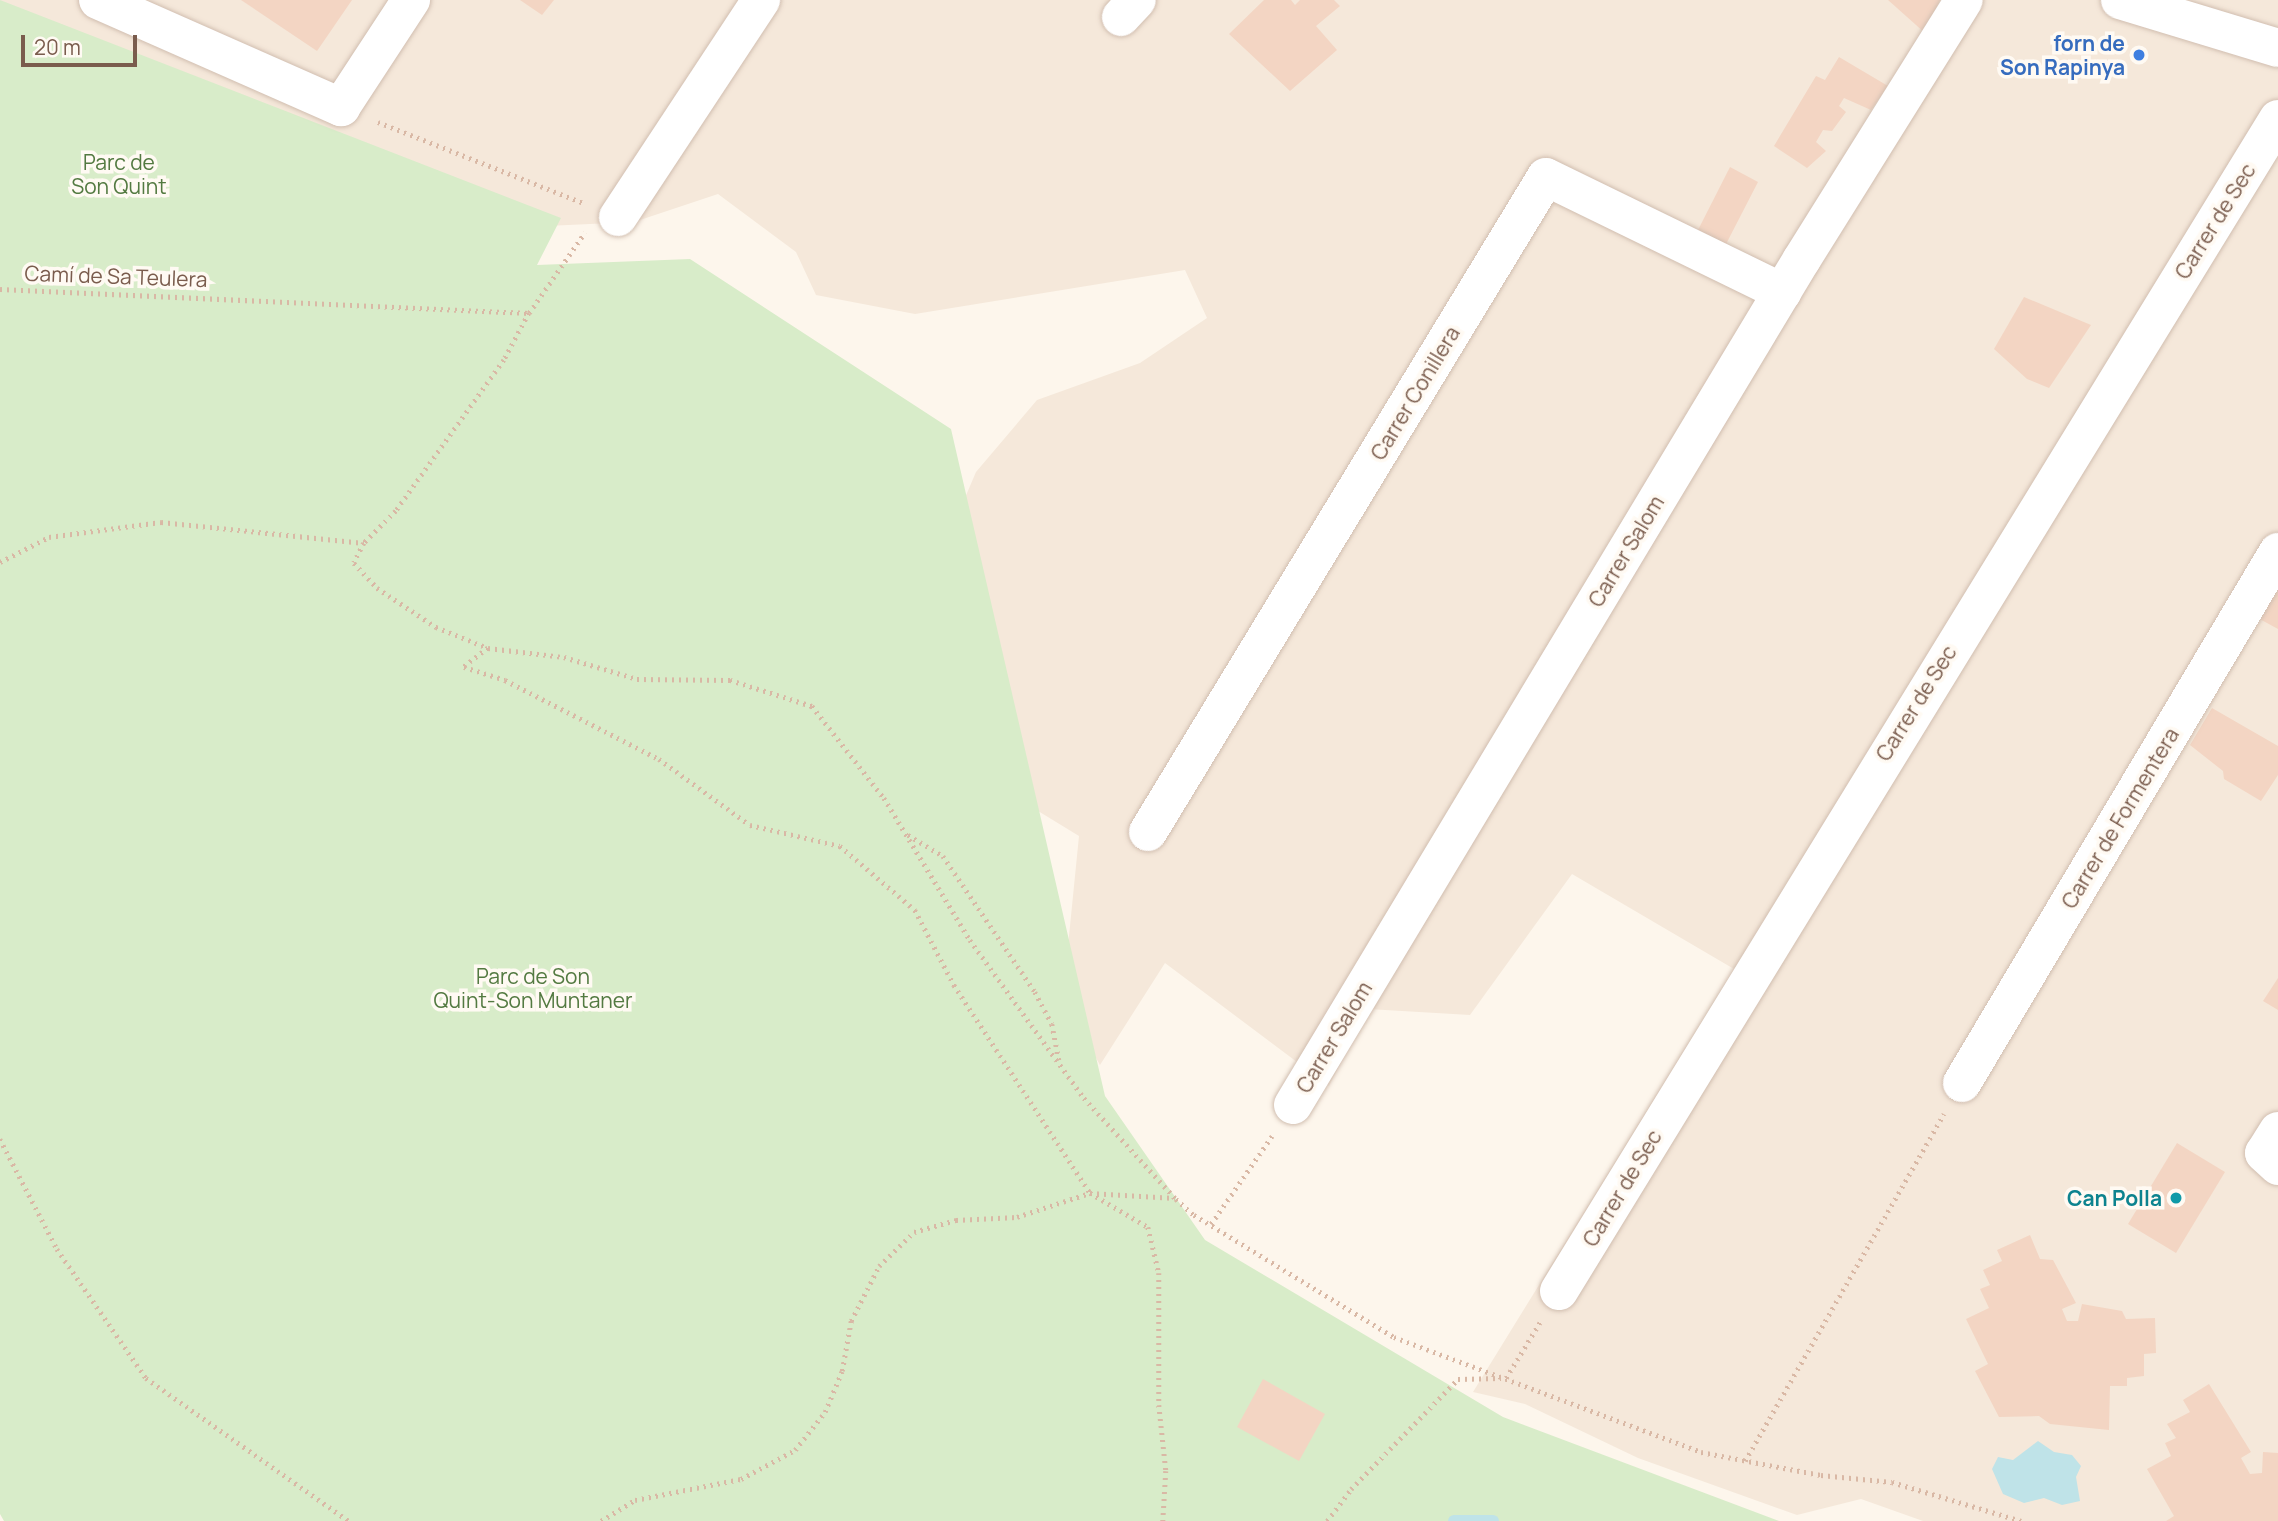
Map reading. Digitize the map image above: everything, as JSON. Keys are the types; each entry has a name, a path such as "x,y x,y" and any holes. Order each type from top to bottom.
{"street":[{"path":"98,0 341,107 411,0"},
{"path":"618,217 761,0"},
{"name":"Carrer Salom","path":"1293,1105 1782,292 1964,0"},
{"path":"2120,0 2227,16 2278,48"},
{"name":"Carrer de Sec","path":"1559,1291 2278,119"},
{"name":"Carrer Conillera","path":"1148,832 1546,177 1782,292"},
{"name":"Carrer de Formentera","path":"1962,1083 2278,552"},
{"path":"2278,1130 2264,1153 2278,1166"}],"path":[{"path":"341,107 618,217"},
{"path":"618,217 583,233 529,313 504,360 396,511 364,543 354,563 377,588 436,627 488,648 564,657 637,679 730,680 812,706 905,833 970,940 1060,1064 1176,1199 1211,1224 1394,1337 1701,1452 1892,1482 2021,1521"},
{"name":"Camí de Sa Teulera","path":"0,289 230,296 529,313"},
{"path":"0,562 49,537 161,522 364,543"},
{"path":"488,648 464,667 505,680 659,759 750,825 841,846 915,910 954,985 1090,1193 1149,1227 1159,1273 1159,1405 1166,1471 1163,1521"},
{"path":"905,833 943,856 1035,992 1052,1024 1060,1064"},
{"path":"1745,1461 1962,1083"},
{"path":"1211,1224 1293,1105"},
{"path":"0,1139 57,1249 146,1378 349,1521"},
{"path":"601,1521 635,1500 741,1479 795,1450 825,1412 842,1371 850,1321 879,1266 914,1232 956,1220 1017,1217 1090,1193 1176,1199"},
{"path":"1506,1378 1559,1291"},
{"path":"1327,1521 1351,1489 1458,1379 1506,1378"}],"shaded area":[{"path":"0,0 2278,0 2278,1521 1923,1521 1861,1499 1797,1515 1638,1458 1525,1404 1473,1392 1734,969 1572,874 1470,1015 1368,1009 1329,1086 1165,963 1100,1065 1038,955 1067,956 1079,836 997,786 941,554 976,472 1037,400 1140,363 1207,318 1185,270 915,314 816,295 796,252 718,194 634,222 307,237"}],"green space":[{"name":"Parc de Son Quint-Son Muntaner","path":"0,0 561,218 537,265 690,259 951,429 1105,1096 1205,1240 1503,1417 1779,1521 4,1521 0,1514"}],"water":[{"path":"2038,1441 2054,1452 2072,1455 2081,1466 2076,1477 2080,1501 2062,1505 2044,1498 2024,1503 2003,1494 1992,1469 1998,1457 2013,1460"}],"building":[{"path":"241,0 352,0 317,51"},
{"path":"520,0 554,0 542,15"},
{"path":"1264,0 1291,0 1295,5 1300,0 1334,0 1340,6 1316,26 1337,50 1290,91 1229,34"},
{"path":"1888,0 1940,0 1925,33"},
{"path":"1839,57 1888,86 1871,110 1844,98 1839,106 1846,112 1832,131 1823,130 1816,142 1826,151 1807,168 1774,146 1816,76 1825,80"},
{"path":"1730,167 1758,182 1724,248 1698,230"},
{"path":"2024,297 2091,325 2049,388 2027,379 1994,349"},
{"path":"2278,578 2278,629 2256,617"},
{"path":"2212,708 2278,746 2278,775 2261,801 2224,779 2223,771 2190,745"},
{"path":"2278,978 2278,1010 2263,1001"},
{"name":"Can Polla","path":"2177,1143 2225,1172 2176,1253 2128,1224"},
{"path":"2030,1235 2040,1259 2053,1260 2076,1303 2062,1309 2067,1321 2078,1321 2082,1304 2122,1311 2126,1319 2155,1318 2156,1353 2144,1354 2144,1376 2127,1378 2127,1386 2110,1386 2109,1430 2050,1424 2039,1416 1999,1417 1975,1371 1988,1364 1966,1319 1989,1308 1980,1289 1990,1285 1983,1270 2002,1261 1997,1250"},
{"path":"1263,1379 1325,1414 1299,1461 1237,1427"},
{"path":"2209,1384 2251,1452 2241,1458 2250,1474 2262,1473 2263,1452 2278,1453 2278,1521 2166,1521 2174,1516 2147,1469 2171,1456 2165,1443 2176,1438 2167,1424 2190,1412 2183,1400"}],"waterway":[{"path":"1454,1521 1493,1521"}],"place":[{"name":"forn de Son Rapinya","path":"2139,55"},
{"name":"Can Polla","path":"2176,1198"}],"park label":[{"name":"Parc de Son Quint","path":"119,174"}]}
